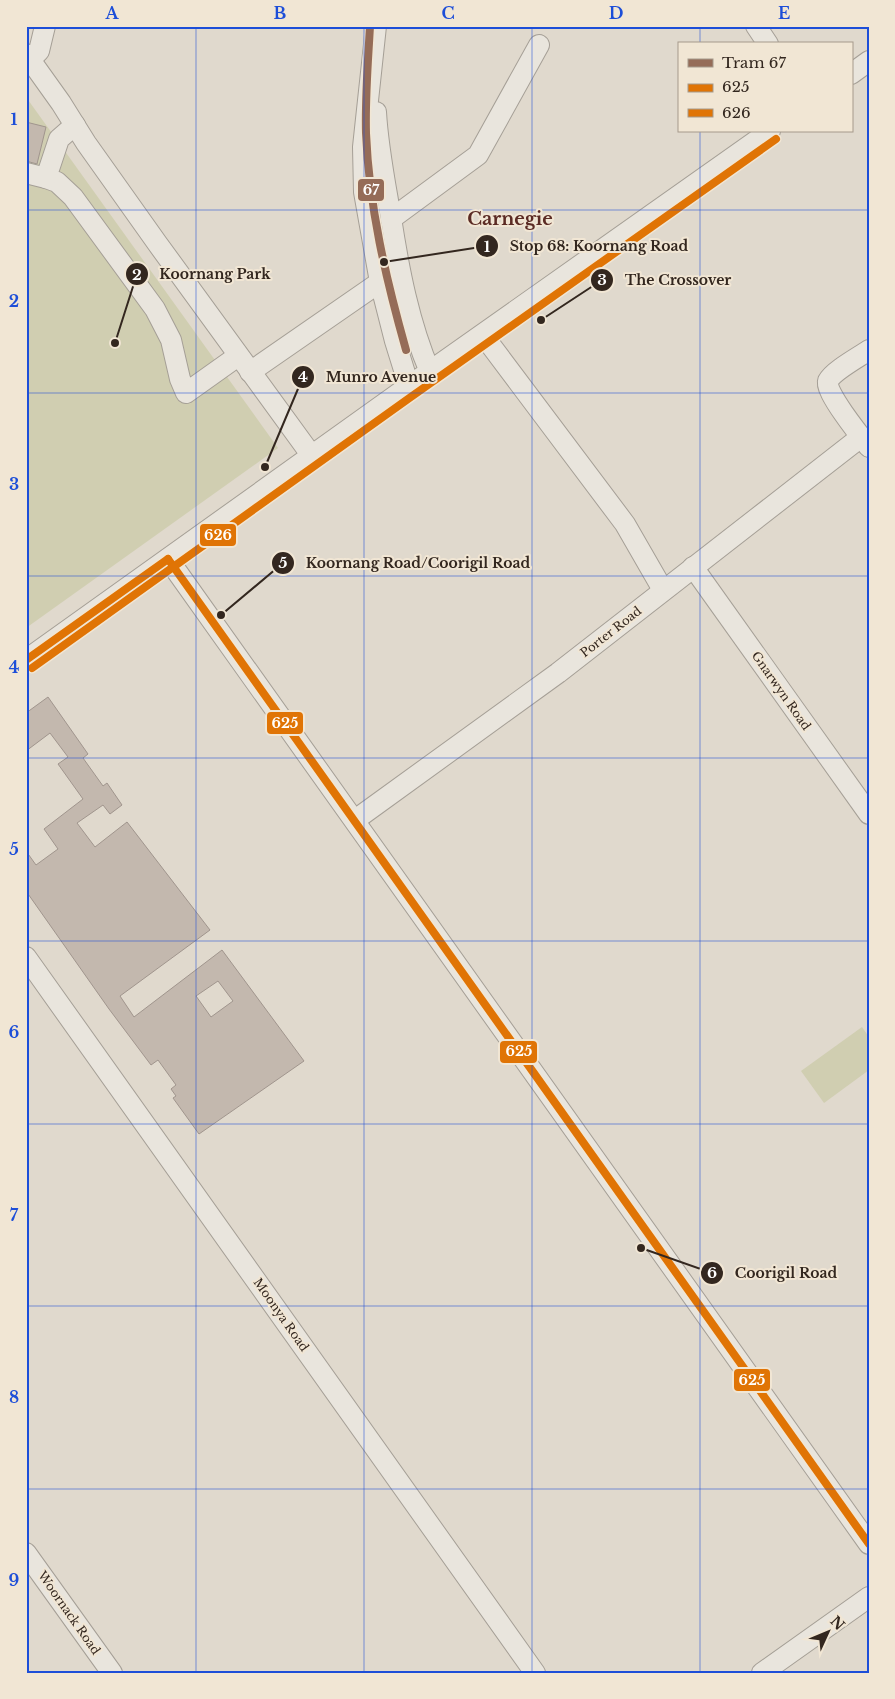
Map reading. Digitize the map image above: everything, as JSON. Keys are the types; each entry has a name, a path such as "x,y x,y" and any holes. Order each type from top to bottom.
{"street":[{"path":"45,26 39,51 28,57 244,364 312,456"},
{"path":"376,26 363,147 364,192 380,282 395,341 410,386"},
{"path":"756,26 767,42"},
{"path":"391,219 478,155 539,45"},
{"path":"852,73 869,61"},
{"path":"373,65 378,147 400,272 417,340 430,372"},
{"path":"46,178 59,139 75,125"},
{"path":"26,660 769,132"},
{"path":"26,172 57,182 73,197 156,309 171,340 180,379 186,394 244,364 380,282"},
{"name":"Gnarwyn Road","path":"483,335 625,524 678,579 869,814"},
{"path":"865,442 827,386 835,374 869,350"},
{"name":"Porter Road","path":"355,820 558,674 678,579 865,442"},
{"path":"168,559 869,1544"},
{"name":"Moonya Road","path":"26,957 535,1673"},
{"name":"Woornack Road","path":"26,1553 112,1673"},
{"path":"762,1673 869,1597"}],"shaded area":[{"path":"26,97 278,448 26,628"},
{"path":"862,1027 869,1037 869,1070 824,1103 801,1071"}],"building":[{"path":"26,122 46,127 37,164 26,161"},
{"path":"48,697 88,754 83,758 103,786 107,783 122,805 110,814 103,805 77,823 95,847 127,822 210,930 120,996 134,1017 222,950 304,1061 199,1134 173,1098 176,1096 171,1089 176,1085 158,1060 151,1065 26,891 26,851 36,865 58,849 44,829 83,799 58,764 68,757 50,733 26,751 26,713","holes":["218,981 233,1001 211,1017 196,996"]}],"tram line":[{"name":"67","path":"370,26 366,120 368,161 385,270 406,350"}],"transit line":[{"name":"626","path":"32,668 776,139"},
{"name":"625","path":"168,559 869,1544"},
{"name":"625","path":"26,660 168,559"}],"place":[{"name":"Stop 68: Koornang Road","path":"384,262"},
{"name":"The Crossover","path":"541,320"},
{"name":"Koornang Park","path":"115,343"},
{"name":"Munro Avenue","path":"265,467"},
{"name":"Koornang Road/Coorigil Road","path":"221,615"},
{"name":"Coorigil Road","path":"641,1248"}],"district":[{"name":"Carnegie","path":"510,219"}]}
